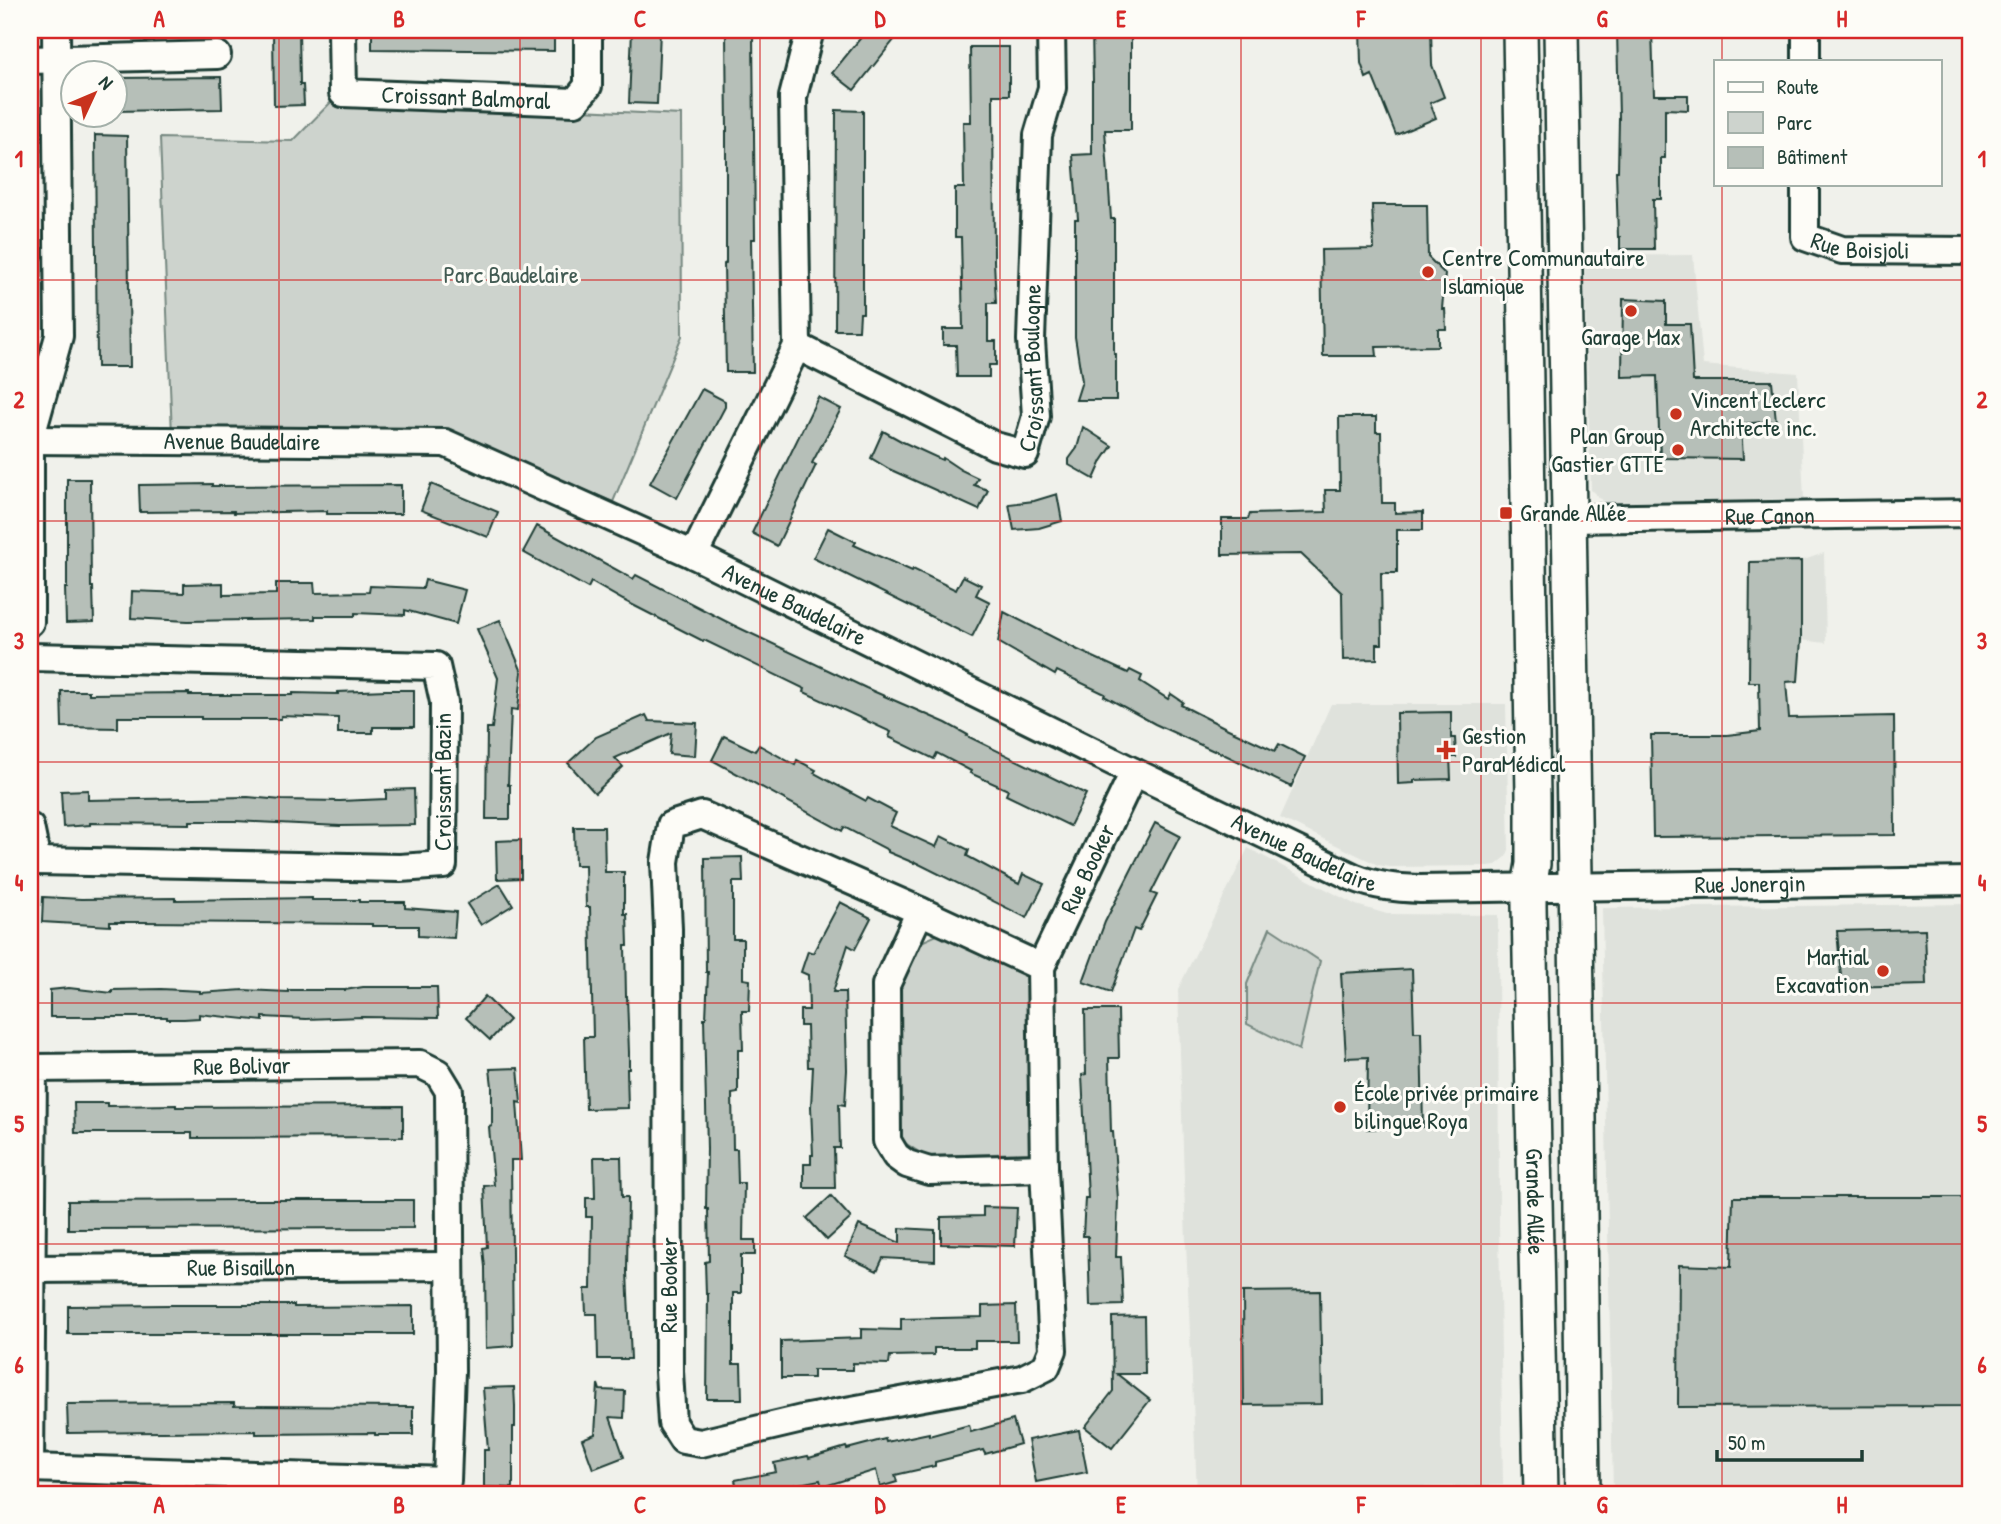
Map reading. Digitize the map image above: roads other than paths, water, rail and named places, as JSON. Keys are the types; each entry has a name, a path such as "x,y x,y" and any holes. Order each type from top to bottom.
{"main road":[{"name":"Grande Allée","path":"1520,30 1533,796 1533,863 1529,887 1541,1494"},
{"name":"Grande Allée","path":"1560,30 1583,1494"}],"street":[{"path":"30,622 30,440 59,336 56,30"},
{"name":"Croissant Balmoral","path":"342,30 343,93 575,102 588,86 588,30"},
{"path":"694,555 797,346 793,97 810,30"},
{"name":"Croissant Boulogne","path":"797,346 995,446 1025,454 1036,416 1031,340 1038,135 1052,88 1051,30"},
{"path":"1806,30 1806,60"},
{"path":"30,60 217,55"},
{"name":"Rue Boisjoli","path":"1805,186 1805,237 1842,250 1971,251"},
{"name":"Avenue Baudelaire","path":"30,440 445,443 694,555 1134,772 1364,881 1399,888 1529,887"},
{"name":"Rue Canon","path":"1569,519 1971,513"},
{"name":"Croissant Bazin","path":"30,657 436,666 444,702 443,865 400,868 37,861 30,827"},
{"name":"Rue Booker","path":"1041,967 702,815 671,825 665,862 668,929 669,1371 672,1423 683,1440 701,1443 802,1419 1022,1378 1046,1367 1053,1350 1044,1168 1041,967 1134,772"},
{"name":"Rue Jonergin","path":"1529,887 1971,881"},
{"path":"920,911 886,985 887,1141 896,1156 907,1164 929,1171 1044,1168"},
{"name":"Rue Bolivar","path":"420,1064 438,1073 449,1091 449,1266 452,1371 447,1481 30,1468 33,1068 420,1064"},
{"name":"Rue Bisaillon","path":"32,1269 449,1266"}],"place":[{"name":"Centre Communautaire Islamique","path":"1428,272"},
{"name":"Garage Max","path":"1631,311"},
{"name":"Vincent Leclerc Architecte inc.","path":"1676,414"},
{"name":"Plan Group Gastier GTTE","path":"1678,450"},
{"name":"Grande Allée","path":"1506,513"},
{"name":"Gestion ParaMédical","path":"1446,750"},
{"name":"Martial Excavation","path":"1883,971"},
{"name":"École privée primaire bilingue Roya","path":"1340,1107"}],"park label":[{"name":"Parc Baudelaire","path":"511,275"}]}
